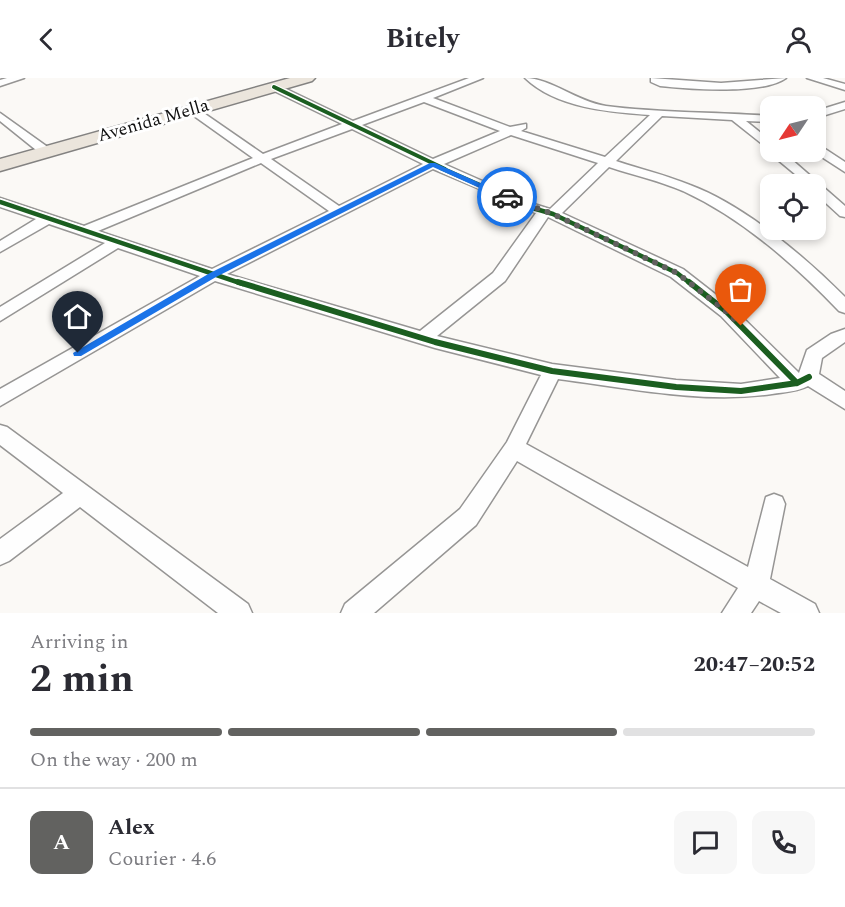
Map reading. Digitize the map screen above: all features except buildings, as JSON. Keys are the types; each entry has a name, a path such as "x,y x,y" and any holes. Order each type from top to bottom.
{"main road":[{"name":"Avenida Mella","path":"0,165 307,78"}],"street":[{"path":"0,83 19,78"},
{"path":"87,230 260,159 478,78"},
{"path":"530,78 554,93 585,105 632,112 760,119"},
{"path":"660,78 655,80 660,83 710,88 760,84 781,78"},
{"path":"812,78 845,87"},
{"path":"274,87 433,164 548,213 677,273 727,312 803,380 845,401"},
{"path":"423,98 687,188 738,216 809,270 845,307"},
{"path":"826,112 845,105"},
{"path":"192,109 260,159 338,211"},
{"path":"423,338 499,277 548,213 608,161 658,113"},
{"path":"0,116 45,151"},
{"path":"736,118 760,138"},
{"path":"0,398 213,275 433,164 516,128"},
{"path":"826,154 845,168"},
{"path":"787,162 801,174"},
{"path":"826,196 845,213"},
{"path":"0,202 213,275 423,338 552,371 676,387 741,391 803,380"},
{"path":"0,247 47,219"},
{"path":"0,315 118,241"},
{"path":"803,380 813,356 837,338 845,335"},
{"path":"354,613 468,517 514,448 552,371"},
{"path":"0,433 233,611"},
{"path":"514,448 806,613"},
{"path":"0,553 80,494"},
{"path":"735,613 756,584 774,504"}],"cycle path":[{"path":"274,87 433,164 529,207 553,214 677,273 727,312 797,383"},
{"path":"0,202 213,275 435,342 552,371 676,387 741,391 797,383 809,377"}],"way so far":[{"path":"507,197 553,214 633,250 677,273 727,312 741,326"}],"route":[{"path":"78,353 213,275 433,164 507,197"}]}
